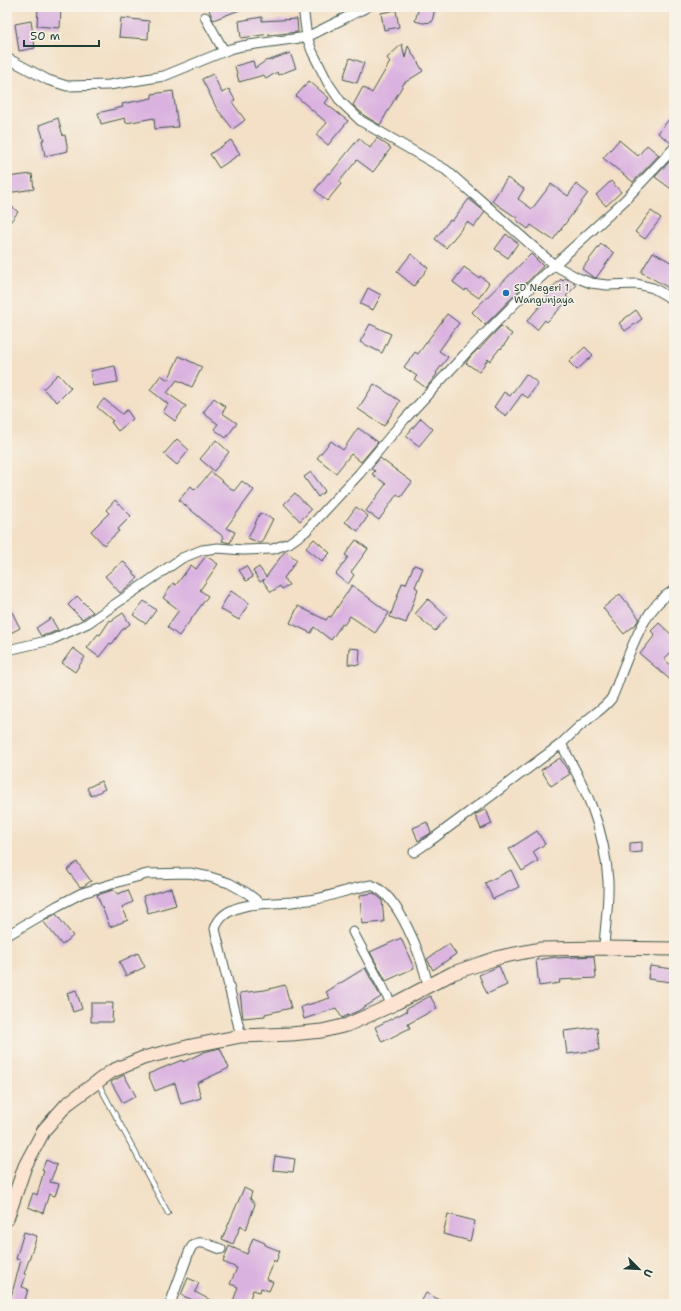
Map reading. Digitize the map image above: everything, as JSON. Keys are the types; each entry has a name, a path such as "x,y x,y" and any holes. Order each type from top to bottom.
{"main road":[{"path":"7,1219 25,1166 44,1130 67,1104 112,1071 143,1058 241,1036 322,1031 347,1025 392,1005 453,973 500,957 540,949 674,949"}],"street":[{"path":"303,7 307,36 312,51 328,83 341,102 361,121 446,170 554,265 591,283 607,285 637,284 653,288 674,302"},
{"path":"7,58 48,80 67,86 109,85 164,76 242,46 307,36 367,7"},
{"path":"205,17 224,52"},
{"path":"7,652 51,640 88,623 182,558 202,550 218,548 243,550 273,549 289,544 306,531 466,352 554,265 625,200 674,148"},
{"path":"414,852 561,744 575,730 600,711 612,698 637,638 654,606 674,590"},
{"path":"561,744 590,800 600,832 605,855 608,882 604,948"},
{"path":"11,933 82,893 148,874 190,873 210,877 230,883 260,903"},
{"path":"241,1036 215,929 217,922 221,917 232,910 260,903 307,900 370,885 377,887 385,893 404,922 417,950 428,985"},
{"path":"353,932 392,1005"},
{"path":"170,1304 192,1247 195,1244 202,1243 221,1249"}],"lane":[{"path":"97,1082 168,1213"}],"building":[{"path":"38,7 61,7 60,28 37,26"},
{"path":"208,7 245,7 245,8 213,20"},
{"path":"419,7 435,8 432,22 423,23 415,21"},
{"path":"396,10 399,27 384,30 381,13"},
{"path":"262,17 262,21 297,19 298,32 241,38 239,21"},
{"path":"121,18 149,21 148,39 119,37"},
{"path":"31,21 35,48 19,51 15,24"},
{"path":"402,44 405,58 408,46 423,71 404,83 380,125 365,116 353,105 363,87 372,93 390,62 387,58"},
{"path":"290,53 296,68 278,75 277,72 266,79 264,75 239,82 235,66 253,61 255,68 267,60"},
{"path":"350,58 364,63 357,83 343,79"},
{"path":"213,74 222,93 229,89 235,100 232,102 245,120 233,129 217,109 202,79"},
{"path":"309,81 329,98 325,103 348,121 328,145 316,135 327,123 296,96"},
{"path":"173,91 178,127 155,129 154,118 126,123 125,118 101,124 98,113 123,107 122,104 152,98 152,94"},
{"path":"674,113 674,142 671,143 658,133"},
{"path":"58,118 63,136 65,135 68,151 45,156 42,140 44,140 39,125"},
{"path":"359,138 370,148 377,138 391,148 373,172 357,160 339,182 341,184 327,201 315,190"},
{"path":"231,140 240,154 219,168 210,154"},
{"path":"619,140 638,156 647,145 659,155 633,182 603,158"},
{"path":"669,162 674,165 674,191 655,177"},
{"path":"32,174 34,189 7,193 7,177"},
{"path":"507,178 524,189 518,199 532,209 551,184 568,196 576,184 588,193 553,240 531,225 528,229 516,220 517,218 492,201"},
{"path":"611,181 621,192 606,206 596,195"},
{"path":"469,199 485,212 474,227 467,222 446,248 435,239 450,220 452,221"},
{"path":"7,202 18,212 7,226"},
{"path":"651,211 661,218 645,239 635,232"},
{"path":"506,234 518,243 508,258 495,249"},
{"path":"601,244 614,253 596,278 582,269"},
{"path":"653,252 674,264 674,291 641,272"},
{"path":"411,254 428,268 414,286 397,272"},
{"name":"SD Negeri 1 Wangunjaya","path":"531,254 543,266 485,325 472,312"},
{"path":"464,267 489,283 479,298 466,289 465,291 453,282"},
{"path":"565,278 576,286 566,296 569,299 547,322 545,320 537,330 527,321 548,297 545,294 561,279 562,281"},
{"path":"368,288 381,295 373,310 360,304"},
{"path":"636,310 642,319 625,331 619,323"},
{"path":"447,314 459,323 439,351 448,357 426,388 414,379 417,376 404,367 415,352 418,354"},
{"path":"370,324 391,334 382,353 360,342"},
{"path":"501,326 512,334 490,361 488,359 479,372 466,363 470,357 478,349 479,350"},
{"path":"585,347 593,355 577,370 569,362"},
{"path":"179,356 202,367 192,387 177,380 167,393 186,406 175,421 163,412 168,404 150,390 161,375 168,380"},
{"path":"115,366 118,382 93,386 90,371"},
{"path":"58,374 71,388 57,402 43,389"},
{"path":"526,374 538,383 528,398 522,394 506,416 494,407 504,392 510,396"},
{"path":"374,384 400,401 384,426 358,409"},
{"path":"214,398 226,407 222,413 237,423 226,438 214,429 218,424 203,413"},
{"path":"104,399 122,414 127,410 133,419 118,431 111,422 113,421 97,407"},
{"path":"421,418 433,429 419,446 406,436"},
{"path":"358,428 378,442 361,462 351,454 336,473 317,458 331,441 343,450"},
{"path":"177,439 189,450 177,465 164,454"},
{"path":"216,440 229,452 214,471 200,459"},
{"path":"380,458 412,482 401,497 397,494 379,520 366,511 386,484 372,474 375,471 371,469"},
{"path":"211,472 234,491 242,481 254,490 226,528 235,532 230,543 222,541 224,537 179,500 191,486 195,490"},
{"path":"311,472 325,491 318,497 304,477"},
{"path":"295,493 311,510 300,521 284,504"},
{"path":"115,500 131,516 118,529 119,531 104,545 91,531 109,513 106,510"},
{"path":"356,507 368,516 358,531 345,522"},
{"path":"260,513 273,519 261,543 259,543 248,538"},
{"path":"314,539 330,553 322,561 306,548"},
{"path":"356,540 368,549 351,572 354,575 348,584 336,574 348,557 345,555"},
{"path":"285,551 297,560 284,578 289,585 282,589 280,586 271,592 263,581 265,579 260,582 253,571 259,567 266,577"},
{"path":"206,556 218,564 200,590 208,596 179,636 167,627 179,610 163,598 173,583 176,585 191,565 196,569"},
{"path":"123,561 138,578 120,593 105,576"},
{"path":"414,565 423,568 415,587 418,589 406,623 390,617 402,583 406,584"},
{"path":"246,566 253,577 246,581 239,570"},
{"path":"352,585 389,613 375,633 350,616 344,625 342,624 331,640 314,627 311,633 290,623 298,606 326,620 329,616 331,617"},
{"path":"231,591 249,603 239,620 220,609"},
{"path":"620,594 639,618 636,624 624,634 603,608"},
{"path":"77,596 93,612 82,619 68,605"},
{"path":"428,599 447,617 435,631 415,614"},
{"path":"144,601 156,610 146,624 133,615"},
{"path":"7,602 20,628 7,635"},
{"path":"123,613 130,624 122,630 112,644 110,643 99,657 87,648 98,634 100,635 110,620 111,621"},
{"path":"51,618 58,630 41,636 36,628"},
{"path":"659,623 674,637 674,649 664,659 674,668 674,683 640,654 655,635 651,631"},
{"path":"73,648 85,657 75,672 62,663"},
{"path":"349,648 360,649 359,665 348,664"},
{"path":"560,758 570,774 551,786 541,770"},
{"path":"101,781 105,789 91,796 87,788"},
{"path":"486,809 492,824 481,829 475,815"},
{"path":"427,822 431,833 418,841 413,828"},
{"path":"537,831 545,844 533,852 538,861 522,871 509,849"},
{"path":"642,842 642,852 630,853 630,843"},
{"path":"77,862 91,881 80,887 67,870"},
{"path":"511,870 519,887 493,899 485,883"},
{"path":"171,888 176,905 148,913 143,896"},
{"path":"113,890 118,894 128,890 133,902 122,907 128,920 110,927 97,895"},
{"path":"374,893 382,900 384,922 362,924 360,895"},
{"path":"56,914 73,936 62,945 43,921"},
{"path":"401,938 414,968 386,981 370,952"},
{"path":"449,944 456,954 433,970 427,959"},
{"path":"138,953 145,967 126,976 119,962"},
{"path":"594,956 596,978 559,980 560,983 539,986 536,960 556,957"},
{"path":"499,966 507,985 487,994 479,975"},
{"path":"650,966 673,969 671,982 648,979"},
{"path":"365,968 381,997 358,1011 342,1018 336,1008 304,1019 301,1007 330,998 326,992"},
{"path":"285,985 291,1008 265,1014 265,1016 243,1018 240,993 265,990"},
{"path":"76,990 82,1009 73,1012 67,993"},
{"path":"430,996 437,1008 408,1024 410,1028 382,1042 375,1027 407,1011 406,1009"},
{"path":"91,1003 113,1003 112,1022 91,1022"},
{"path":"597,1027 599,1050 567,1054 564,1031"},
{"path":"220,1048 229,1068 197,1083 201,1098 181,1104 175,1083 155,1091 148,1074 182,1060 183,1062 204,1052"},
{"path":"124,1075 136,1096 123,1103 111,1082"},
{"path":"275,1156 295,1159 293,1172 273,1170"},
{"path":"46,1160 57,1165 50,1182 59,1184 55,1196 49,1194 43,1213 28,1207 33,1193 37,1195 44,1171 42,1170"},
{"path":"244,1188 252,1192 250,1198 255,1204 246,1230 241,1225 233,1244 222,1239"},
{"path":"448,1214 475,1221 470,1241 443,1234"},
{"path":"24,1232 37,1236 24,1274 26,1275 22,1287 28,1289 24,1304 9,1304 21,1260 16,1259"},
{"path":"253,1238 280,1251 276,1262 274,1260 266,1279 273,1282 269,1291 261,1288 260,1292 253,1290 248,1304 232,1304 238,1287 230,1284 237,1268 223,1262 229,1246 247,1254"},
{"path":"188,1278 199,1283 195,1292 216,1303 202,1304 181,1295"},
{"path":"426,1293 448,1304 420,1304"}],"place":[{"name":"SD Negeri 1 Wangunjaya","path":"506,293"}]}
